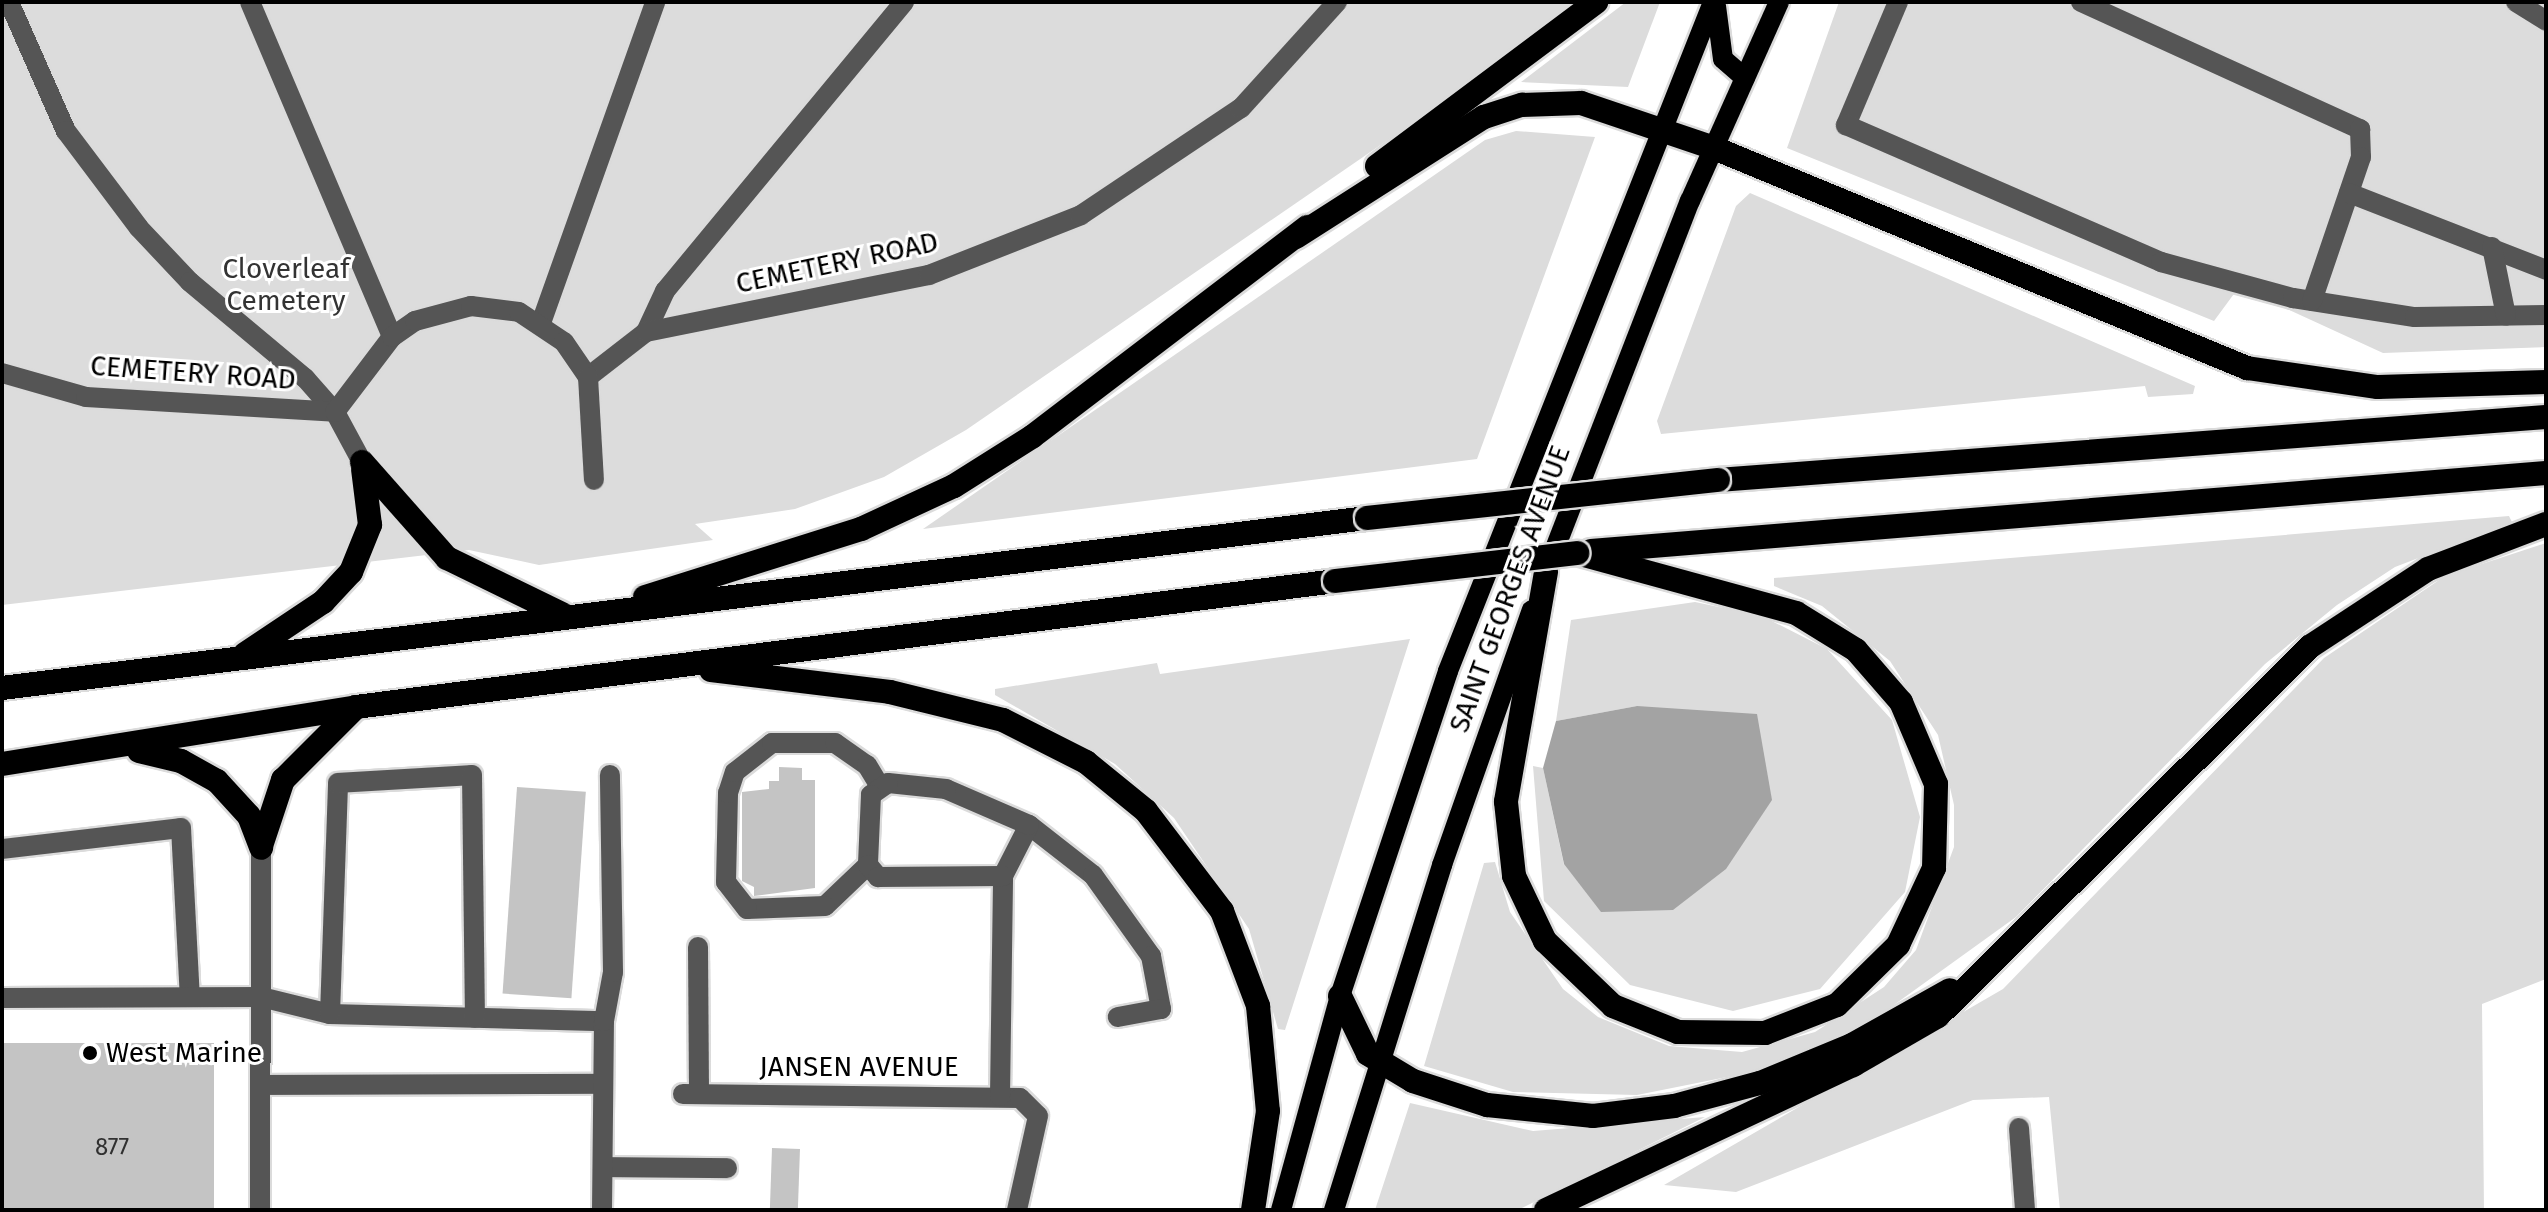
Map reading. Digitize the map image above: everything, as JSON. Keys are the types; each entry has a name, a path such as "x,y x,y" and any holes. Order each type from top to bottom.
{"highway":[{"path":"617,607 861,529 954,486 1033,436 1296,237 1377,165 1596,2"},
{"path":"1296,237 1502,110 1581,103 1714,148 2247,368 2378,387 2546,382"},
{"path":"2,688 617,607 1367,518 1718,480 2546,417"},
{"path":"362,462 447,558 564,615"},
{"path":"239,658 323,602 351,572 370,525 362,462"},
{"path":"2,764 356,707 1335,581 1577,553 2546,473"},
{"path":"1546,1210 1882,1050 1938,1016 2311,646 2428,569 2546,524"},
{"path":"1546,572 1506,802 1522,899 1560,961 1613,1006 1678,1032 1745,1035 1783,1029 1837,1005 1884,963 1929,887 1938,806 1913,723 1856,650 1775,603 1697,586 1577,553"},
{"path":"676,666 890,692 977,712 1067,751 1146,811 1222,911 1258,1006 1268,1111 1253,1210"},
{"path":"261,848 283,780 356,707"},
{"path":"97,751 165,755 201,771 240,804 261,848"},
{"path":"1340,996 1360,1042 1379,1062 1487,1105 1565,1116 1646,1112 1813,1063 1981,974"}],"main road":[{"path":"1715,2 1723,59 1745,78"},
{"name":"SAINT GEORGES AVENUE","path":"1281,1210 1340,996 1489,560 1661,128 1715,2"},
{"name":"SAINT GEORGES AVENUE","path":"1334,1210 1379,1062 1546,572 1714,148 1779,2"}],"street":[{"name":"CEMETERY ROAD","path":"9,2 66,131 139,228 335,412 362,462"},
{"path":"250,2 392,337"},
{"path":"541,323 655,2"},
{"name":"CEMETERY ROAD","path":"646,332 665,291 904,2"},
{"name":"CEMETERY ROAD","path":"588,377 646,332 929,275 1081,215 1241,108 1337,2"},
{"path":"1898,2 1846,125 2161,262 2312,301 2415,317 2546,315"},
{"path":"2081,2 2360,129 2361,157 2312,301"},
{"path":"2516,2 2546,21"},
{"path":"2349,193 2546,270"},
{"path":"2492,247 2506,316"},
{"path":"335,412 392,337 442,310 471,306 519,312 541,323 588,377 594,480"},
{"name":"CEMETERY ROAD","path":"2,373 86,397 335,412"},
{"path":"868,865 825,906 747,909 726,882 728,793 735,772 772,743 835,743 867,765 879,785"},
{"path":"330,1014 338,783 472,775 475,1018"},
{"path":"602,1210 604,1021 613,972 610,775"},
{"path":"879,785 946,789 1029,825 1093,875 1151,956 1161,1009 1118,1017"},
{"path":"879,785 871,795 868,865 878,877 1003,876"},
{"path":"1000,1096 1003,876 1029,825"},
{"path":"2,849 181,828 190,997"},
{"path":"260,1210 261,848"},
{"name":"JANSEN AVENUE","path":"698,947 691,1094 1000,1096 1034,1104 1037,1129 1017,1210"},
{"path":"2,998 261,997 330,1014 604,1021"},
{"path":"261,1085 603,1084"},
{"path":"2019,1128 2025,1210"},
{"path":"603,1167 727,1168"}],"green space":[{"name":"Cloverleaf Cemetery","path":"2,2 1587,3 966,430 884,477 795,509 695,524 713,540 539,565 469,550 2,605"},
{"path":"1626,2 1660,2 1628,87 1521,82"},
{"path":"1839,2 2546,2 2546,347 2383,353 2239,287 2214,321 1787,148"},
{"path":"1516,131 1595,137 1477,459 923,529 1485,140"},
{"path":"1750,193 2195,386 2193,394 2148,397 2145,386 1661,434 1657,421 1736,206"},
{"path":"2509,516 2512,522 2395,567 2337,605 2265,664 2016,917 1855,1033 1747,1073 1637,1095 1513,1092 1424,1066 1484,863 1495,862 1510,912 1563,989 1598,1017 1669,1046 1742,1052 1815,1032 1884,987 1916,950 1954,847 1954,805 1938,735 1890,661 1822,606 1774,586 1774,578"},
{"path":"2546,543 2546,979 2482,1004 2484,1210 2060,1210 2049,1097 1973,1100 1736,1192 1664,1185 2003,989 2324,658 2445,576"},
{"path":"1695,602 1762,616 1827,649 1892,720 1920,817 1905,892 1820,989 1733,1011 1630,985 1544,901 1533,766 1543,768 1564,865 1637,706 1556,721 1571,620"},
{"path":"1410,639 1285,1030 1278,1029 1249,929 1174,818 1115,764 995,695 995,689 1157,663 1160,674"},
{"path":"1410,1103 1533,1131 1705,1117 1518,1210 1375,1210"}],"shaded area":[{"path":"1637,706 1757,714 1772,800 1726,869 1673,910 1601,912 1564,864 1543,768 1556,721"}],"building":[{"path":"779,767 802,768 802,780 815,780 815,888 754,896 754,887 742,881 742,792 769,789 769,781 779,781"},
{"path":"517,787 586,792 571,998 503,993"},
{"path":"2,1043 214,1043 214,1210 2,1210"},
{"path":"772,1148 800,1149 798,1210 770,1210"}],"place":[{"name":"West Marine","path":"90,1053"}]}
